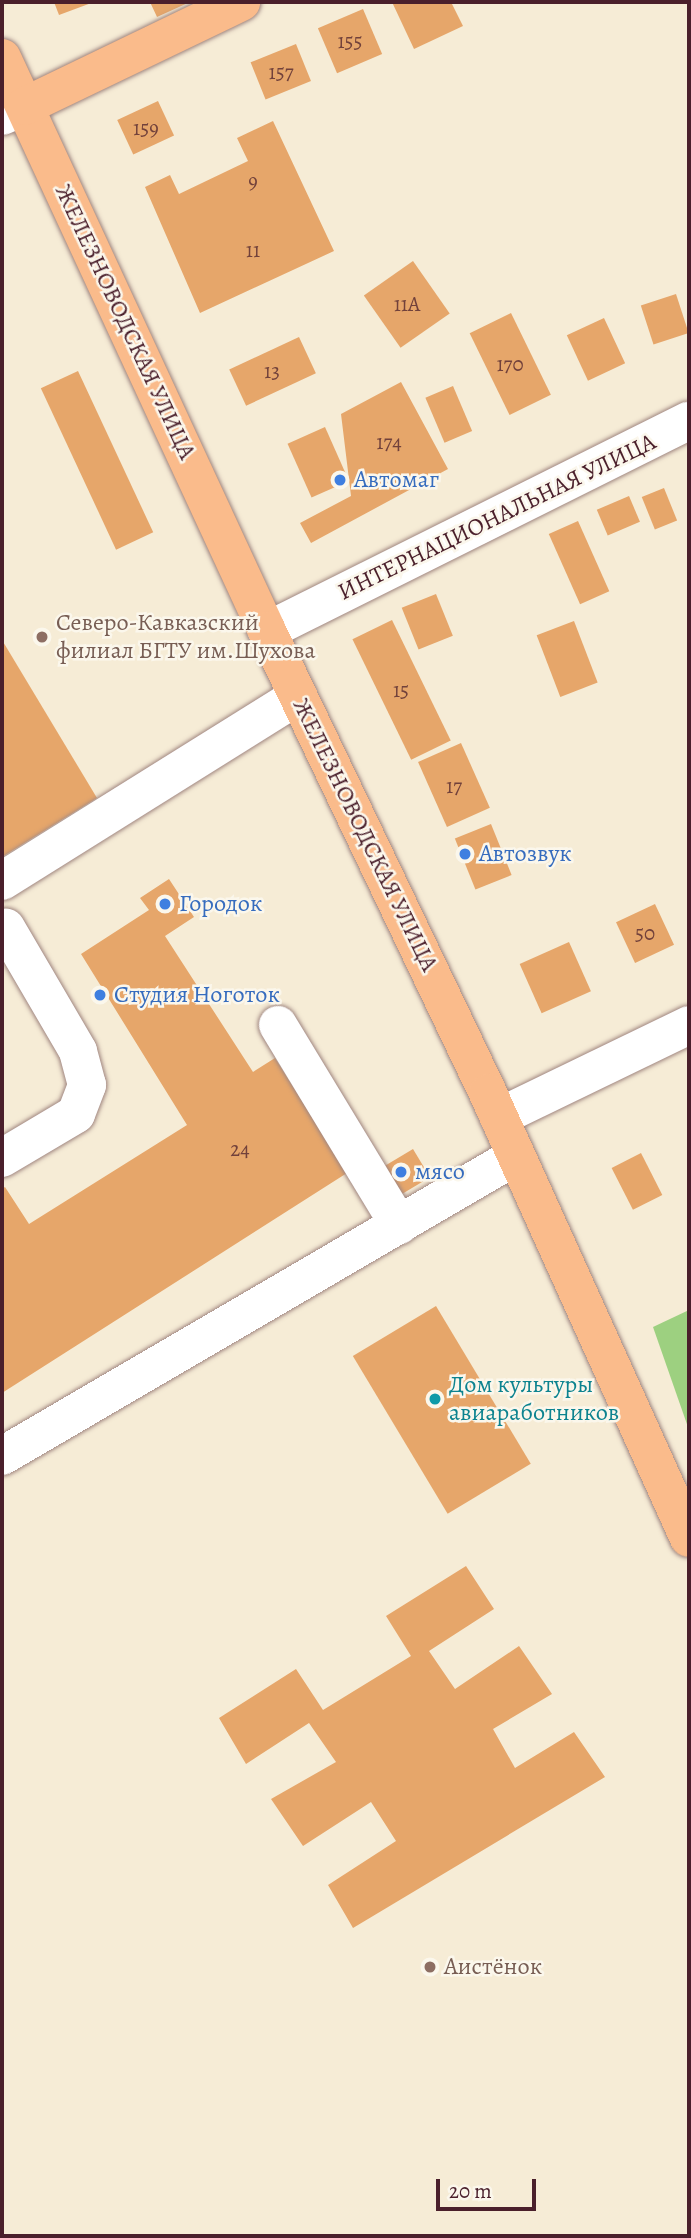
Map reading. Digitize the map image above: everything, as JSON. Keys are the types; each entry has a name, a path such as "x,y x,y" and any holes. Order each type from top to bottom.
{"main road":[{"path":"13,111 241,2"},
{"name":"ЖЕЛЕЗНОВОДСКАЯ УЛИЦА","path":"5,65 13,111 267,631 499,1117 689,1538"}],"street":[{"name":"ИНТЕРНАЦИОНАЛЬНАЯ УЛИЦА","path":"267,631 689,421"},
{"path":"2,881 298,696"},
{"path":"2,1158 76,1114 87,1085 78,1051 6,928"},
{"path":"499,1117 689,1024"},
{"path":"278,1025 399,1225"},
{"path":"2,1456 516,1156"}],"green space":[{"path":"689,1310 689,1430 653,1327"}],"building":[{"path":"54,2 94,2 59,15"},
{"path":"150,2 190,2 157,17"},
{"path":"392,2 451,2 463,26 414,49"},
{"path":"363,9 382,54 337,73 318,28"},
{"path":"296,44 311,81 266,99 251,62"},
{"path":"158,101 174,135 133,154 117,120"},
{"path":"273,121 334,251 200,313 145,187 170,175 179,194 248,161 237,138"},
{"path":"413,261 450,313 401,348 364,295"},
{"path":"676,294 689,333 653,344 641,305"},
{"path":"511,313 551,395 510,415 470,333"},
{"path":"604,318 625,363 588,381 567,335"},
{"path":"299,337 316,373 246,406 229,370"},
{"path":"78,371 153,532 116,550 41,388"},
{"path":"401,382 448,469 311,543 300,523 351,496 341,414"},
{"path":"453,386 472,431 445,443 425,398"},
{"path":"325,427 349,481 312,498 288,444"},
{"path":"664,488 677,520 655,529 642,497"},
{"path":"629,496 640,522 608,535 597,510"},
{"path":"578,521 609,591 580,604 549,534"},
{"path":"436,594 453,636 419,650 402,608"},
{"path":"392,620 451,740 411,760 352,639"},
{"path":"574,621 598,683 560,697 537,635"},
{"path":"2,640 97,798 2,857"},
{"path":"461,743 490,808 447,827 418,762"},
{"path":"491,824 512,875 475,890 455,839"},
{"path":"169,879 194,917 165,936 253,1072 275,1058 347,1173 2,1393 2,1189 5,1187 29,1224 187,1125 81,954 149,910 140,898"},
{"path":"655,904 674,945 635,963 616,922"},
{"path":"569,942 591,991 542,1013 520,964"},
{"path":"413,1149 430,1177 397,1197 380,1169"},
{"path":"641,1153 662,1195 633,1210 612,1168"},
{"name":"Дом культуры авиаработников","path":"436,1306 531,1464 448,1514 353,1356"},
{"path":"466,1566 494,1609 429,1651 455,1689 519,1646 552,1694 493,1729 515,1768 574,1732 605,1777 353,1928 328,1885 396,1841 371,1802 303,1846 271,1799 336,1762 309,1723 246,1764 219,1718 296,1669 323,1710 411,1656 386,1616"}],"place":[{"name":"Автомаг","path":"340,480"},
{"name":"Северо-Кавказский филиал БГТУ им.Шухова","path":"42,637"},
{"name":"Автозвук","path":"465,854"},
{"name":"Городок","path":"165,904"},
{"name":"Студия Ноготок","path":"100,995"},
{"name":"мясо","path":"401,1172"},
{"name":"Дом культуры авиаработников","path":"435,1399"},
{"name":"Аистёнок","path":"430,1967"}]}
